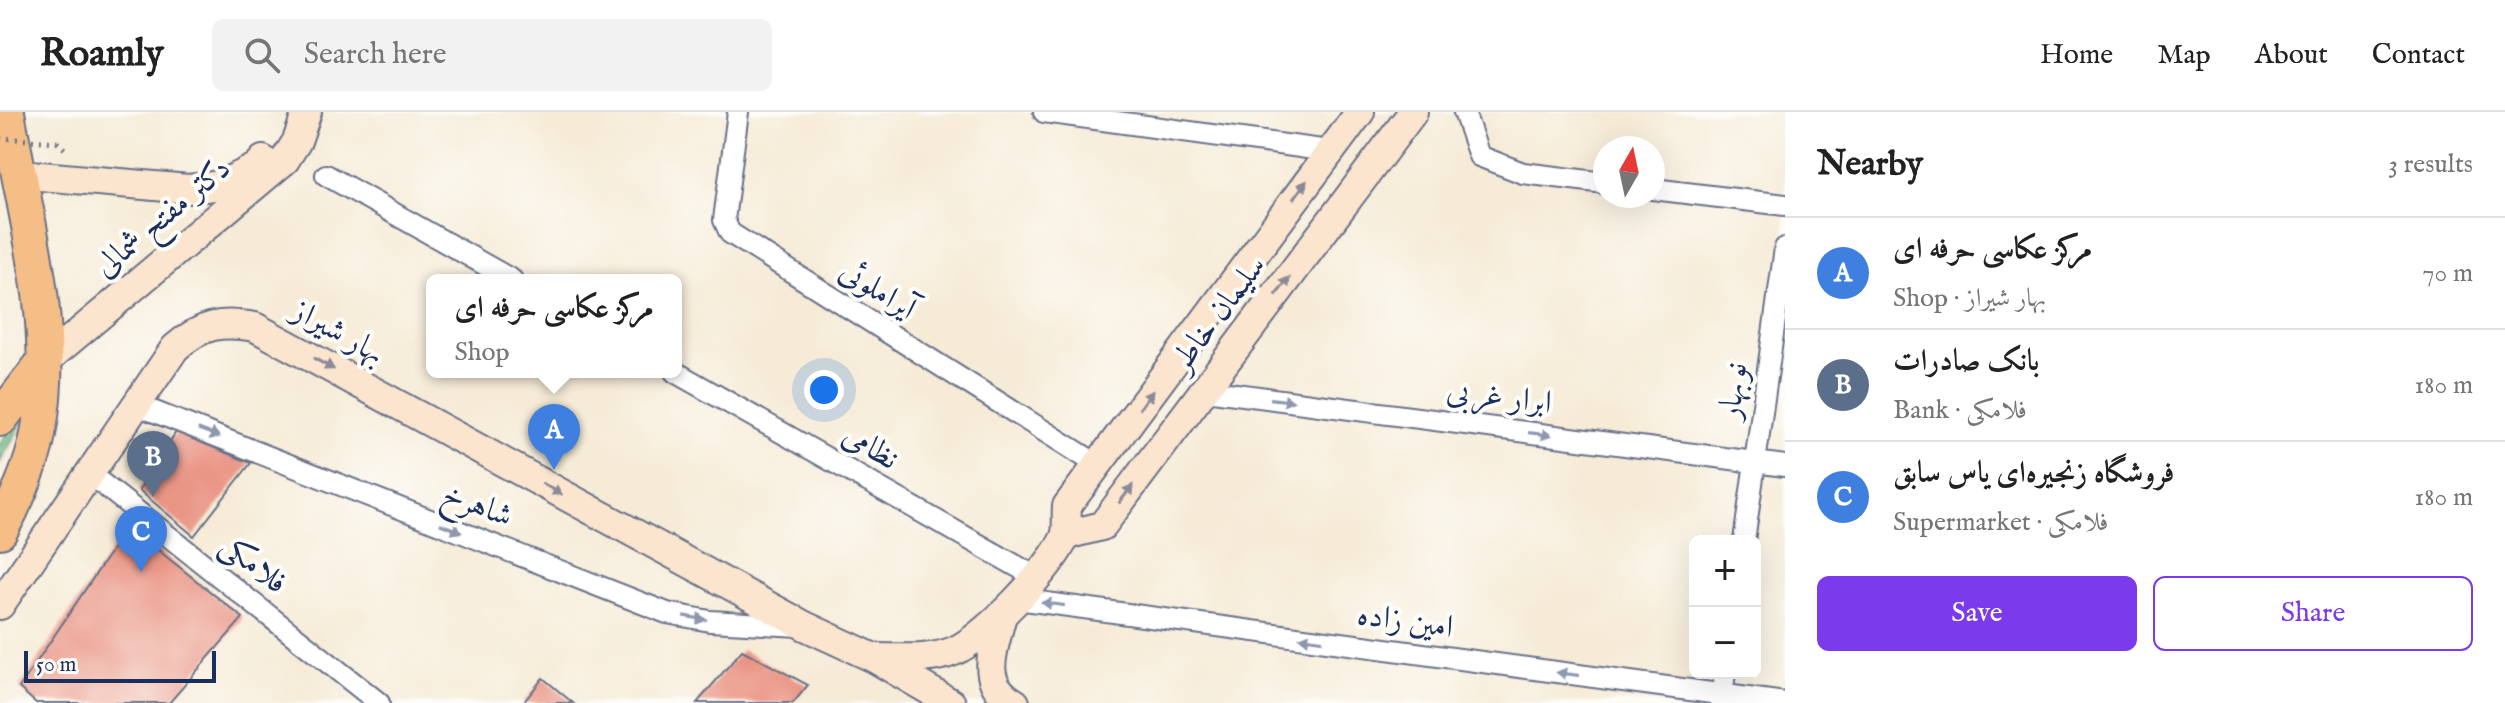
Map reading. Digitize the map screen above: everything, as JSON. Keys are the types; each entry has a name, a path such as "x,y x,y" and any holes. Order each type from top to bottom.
{"highway":[{"path":"0,531 14,506 38,437 44,362 43,316 7,112"},
{"path":"0,419 44,362"}],"main road":[{"path":"18,174 189,189 221,185 257,167 307,112"},
{"name":"دکتر مفتح شمالی","path":"44,362 285,160 297,141 307,112"},
{"name":"سلیمان خاطر","path":"874,658 934,657 956,650 1010,607 1066,535 1067,506 1360,112"},
{"name":"سلیمان خاطر","path":"1066,535 1102,526 1413,112"},
{"name":"بهار شیراز","path":"0,605 175,348 204,328 227,322 255,327 805,626 874,658 919,696 951,703"},
{"path":"1010,607 990,675 996,689 1015,703"}],"street":[{"name":"آیراملوئی","path":"738,112 724,220 725,228 730,233 1098,465"},
{"path":"1044,112 1115,117 1329,151"},
{"path":"1464,112 1479,156 1523,173 1593,182"},
{"path":"326,175 501,274"},
{"path":"1665,190 1785,205"},
{"name":"نوبهار","path":"1745,535 1785,248"},
{"name":"نظامی","path":"682,376 1036,577"},
{"name":"ابرار غربی","path":"1205,390 1785,466"},
{"name":"شاهرخ","path":"137,405 667,613 710,621 805,626"},
{"name":"فلامکی","path":"90,474 379,703"},
{"name":"امین زاده","path":"1010,607 1721,699 1785,703"},
{"path":"1721,699 1724,679"}],"path":[{"path":"0,138 57,142"}],"green space":[{"path":"16,419 21,420 21,425 0,462 0,444"}],"building":[{"path":"176,432 251,463 194,536 139,490"},
{"path":"128,526 243,618 169,703 36,703 19,688"},
{"path":"742,650 808,685 793,703 697,703"},
{"path":"543,678 573,703 523,703"}],"place":[{"name":"مرکز عکاسی حرفه ای","path":"554,470"},
{"name":"بانک صادرات","path":"153,497"},
{"name":"فروشگاه زنجیره‌ای یاس سابق","path":"141,572"}]}
